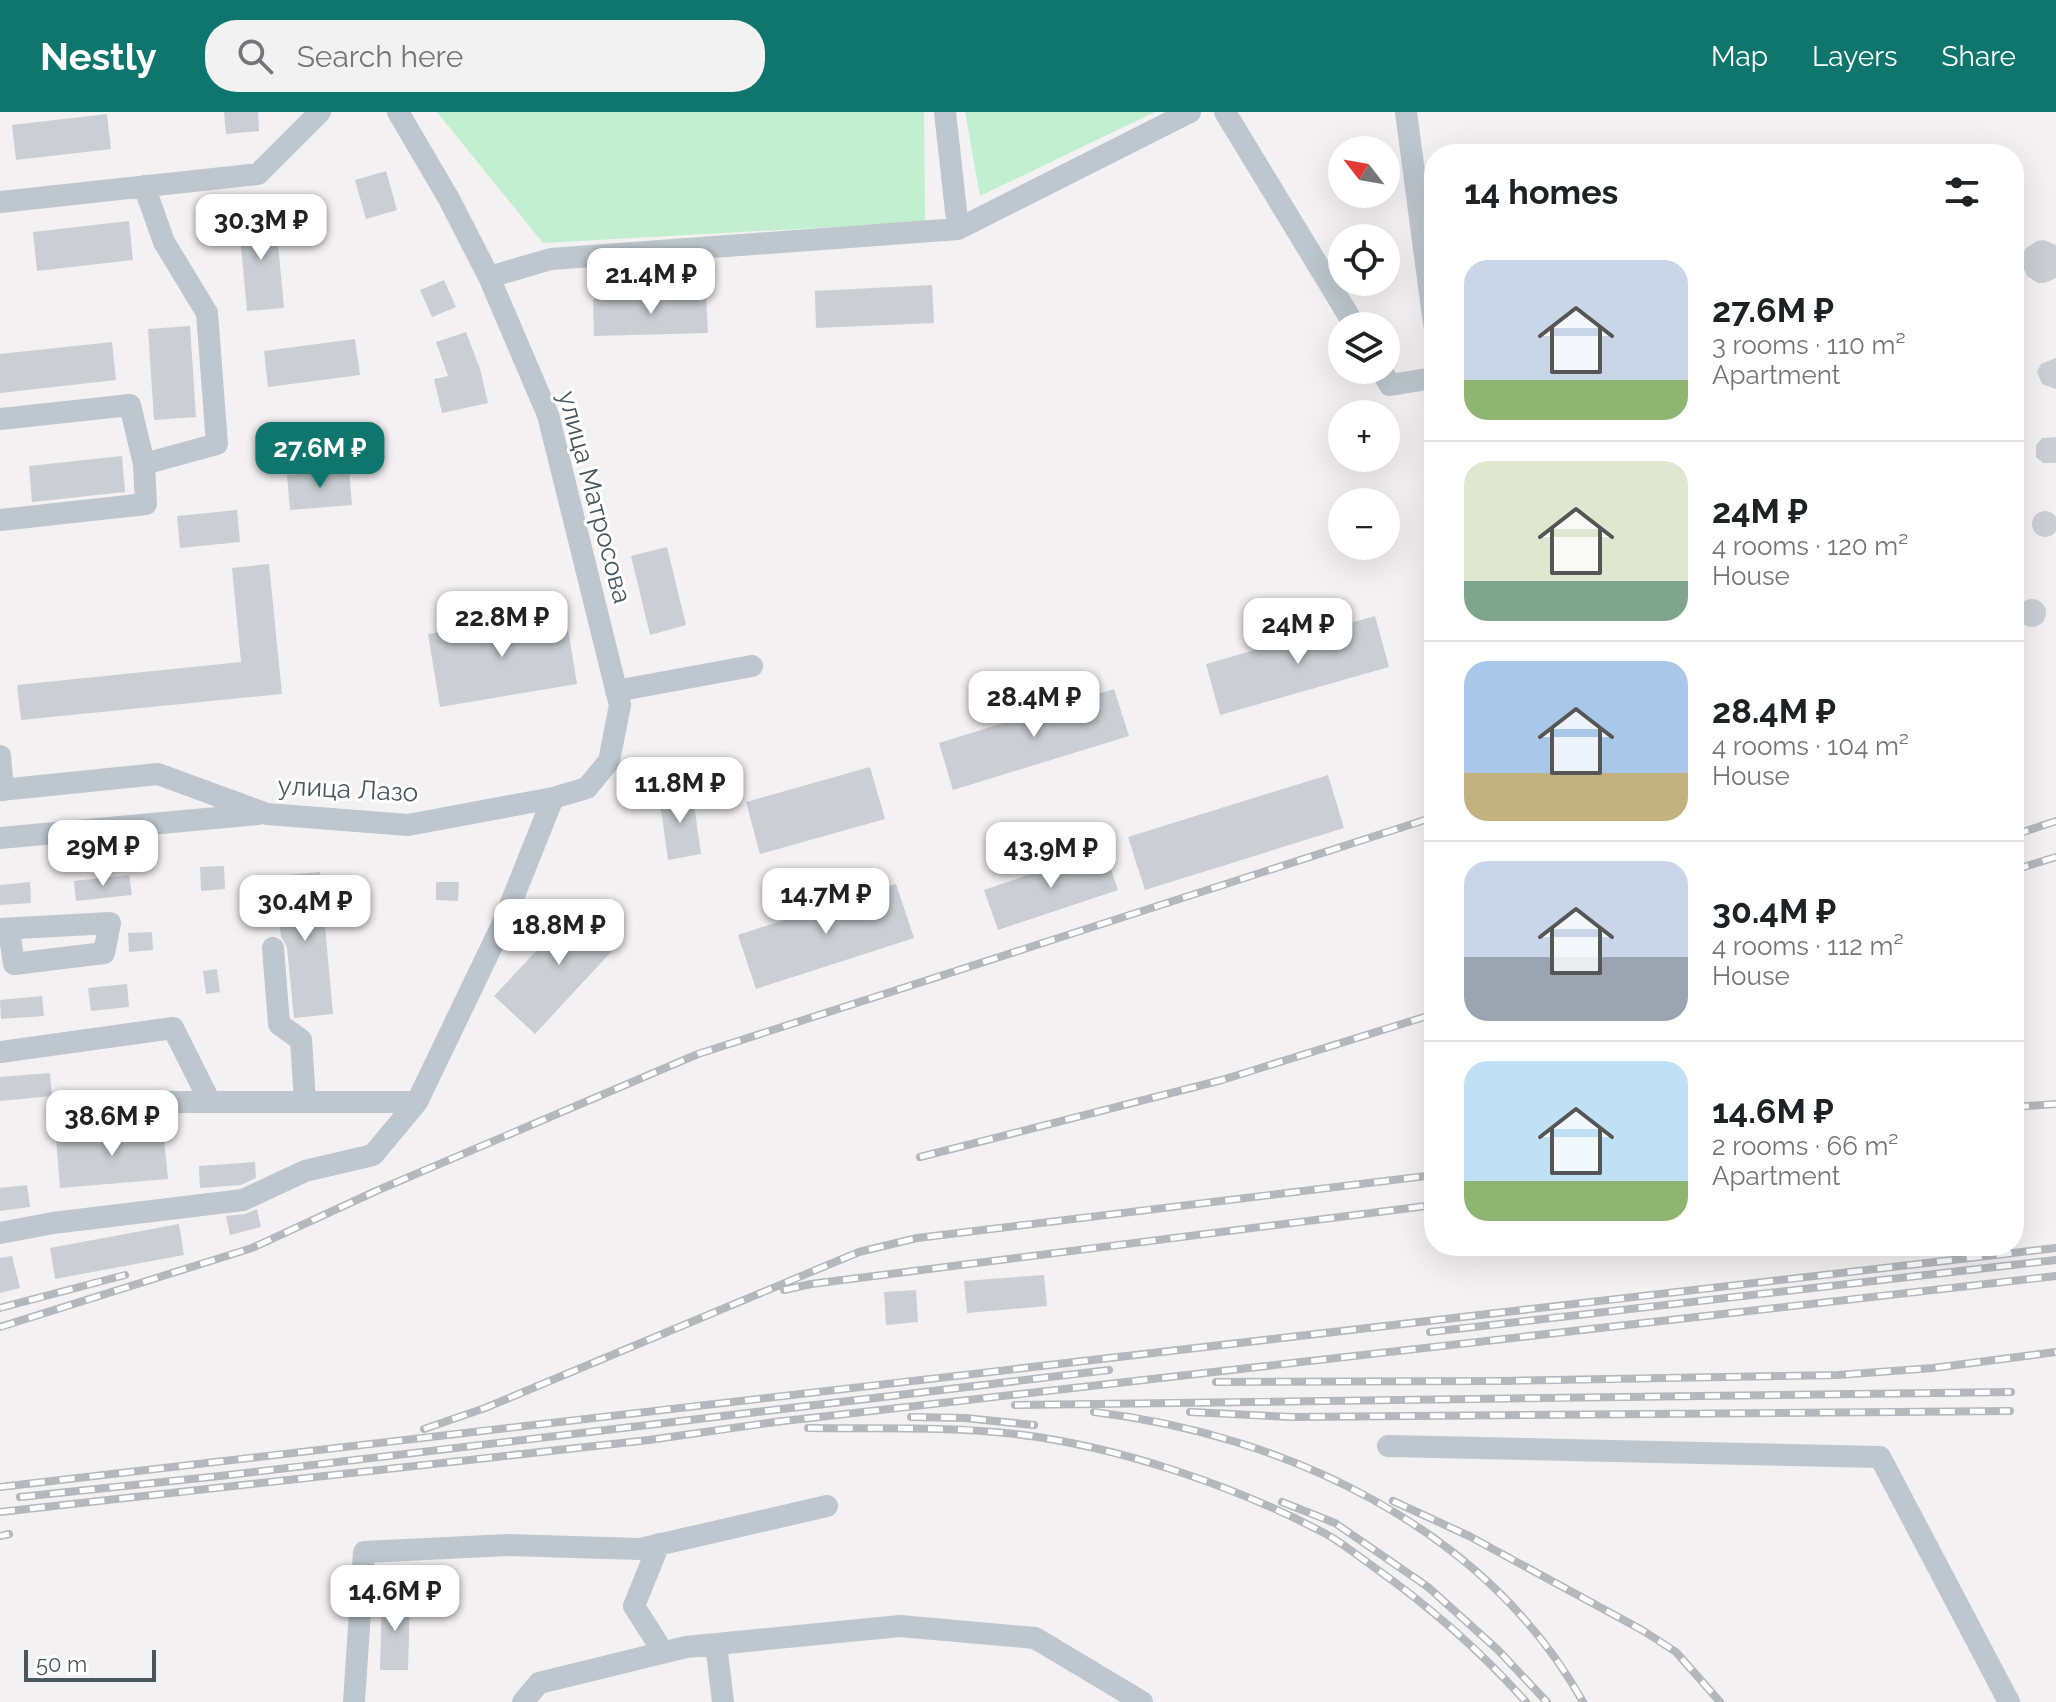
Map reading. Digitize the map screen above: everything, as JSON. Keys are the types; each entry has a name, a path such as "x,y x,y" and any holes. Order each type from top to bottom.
{"street":[{"path":"0,202 258,174 320,112"},
{"name":"улица Матросова","path":"398,112 449,199 489,277 548,415 620,705 609,761 587,788 553,798"},
{"path":"945,112 958,229"},
{"path":"489,277 551,259 958,229 1190,112"},
{"path":"1225,112 1346,312"},
{"path":"1406,112 1424,248"},
{"path":"144,186 164,242 207,313 217,444 144,464"},
{"path":"1400,383 1424,380"},
{"path":"0,419 130,405 144,464 146,504 0,520"},
{"path":"616,691 752,666"},
{"path":"0,756 1,790"},
{"name":"улица Лазо","path":"1,790 158,774 267,814 408,825 553,798"},
{"path":"0,1233 53,1223 243,1200 305,1171 373,1155 417,1102 503,923 553,798"},
{"path":"0,838 267,814"},
{"path":"273,948 279,1024 301,1040 305,1102"},
{"path":"0,1052 173,1028 210,1102"},
{"path":"109,1102 417,1102"},
{"path":"1388,1446 1880,1457 2009,1702"},
{"path":"354,1702 364,1552 508,1545 640,1549 827,1506"},
{"path":"659,1544 634,1606 663,1652"},
{"path":"523,1702 539,1683 663,1652 900,1626 1035,1638 1142,1702"},
{"path":"716,1644 723,1702"}],"green space":[{"path":"437,112 924,112 925,222 543,243"},
{"path":"965,112 1155,112 980,196"}],"building":[{"path":"224,112 258,112 259,131 226,134"},
{"path":"107,114 111,149 16,160 12,125"},
{"path":"386,171 397,210 366,219 355,180"},
{"path":"275,212 284,308 247,311 238,215"},
{"path":"129,221 133,260 37,271 33,232"},
{"path":"2044,240 2056,245 2056,278 2045,283 2038,283 2027,276 2024,270 2025,249"},
{"path":"444,280 456,307 432,317 420,290"},
{"path":"932,285 934,323 816,328 815,291"},
{"path":"706,295 708,333 594,336 593,299"},
{"path":"190,326 196,417 154,420 148,329"},
{"path":"466,332 480,369 488,403 442,413 434,379 448,376 436,342"},
{"path":"355,339 360,375 268,387 264,351"},
{"path":"112,342 116,380 0,393 0,354"},
{"path":"2056,358 2056,389 2042,384 2037,372 2041,364"},
{"path":"2056,437 2056,463 2043,463 2036,457 2036,445 2042,438"},
{"path":"122,456 125,492 32,502 29,466"},
{"path":"349,470 352,505 290,510 287,475"},
{"path":"237,510 240,542 180,548 177,516"},
{"path":"2045,511 2054,515 2057,529 2054,533 2045,537 2036,533 2032,524 2036,515"},
{"path":"667,547 686,625 650,635 631,556"},
{"path":"269,564 282,694 21,720 17,685 241,662 232,568"},
{"path":"2037,600 2045,608 2042,623 2032,627 2024,624 2024,602"},
{"path":"565,611 577,684 440,707 428,634"},
{"path":"1375,616 1389,667 1220,715 1206,664"},
{"path":"1114,689 1129,736 953,790 939,743"},
{"path":"870,767 885,819 760,854 746,802"},
{"path":"1328,775 1344,828 1145,890 1128,837"},
{"path":"692,790 701,854 668,860 659,795"},
{"path":"1104,849 1118,890 998,930 984,890"},
{"path":"224,866 225,889 201,891 200,867"},
{"path":"320,872 333,1014 294,1018 287,947 281,937 275,876"},
{"path":"129,875 132,895 76,901 74,881"},
{"path":"30,882 31,903 0,905 0,885"},
{"path":"436,882 459,882 458,901 436,900"},
{"path":"896,884 914,938 756,989 738,935"},
{"path":"584,900 624,938 535,1034 494,996"},
{"path":"152,932 153,950 129,952 128,933"},
{"path":"217,969 220,992 206,994 203,971"},
{"path":"127,984 129,1007 91,1011 88,988"},
{"path":"42,996 44,1016 1,1019 0,1000"},
{"path":"50,1073 52,1096 0,1101 0,1077"},
{"path":"163,1128 168,1179 60,1188 56,1137"},
{"path":"255,1162 256,1178 241,1185 200,1188 199,1166"},
{"path":"27,1185 30,1207 0,1211 0,1188"},
{"path":"257,1209 261,1227 230,1235 226,1216"},
{"path":"179,1224 184,1255 55,1279 50,1248"},
{"path":"12,1256 20,1288 0,1293 0,1258"},
{"path":"1044,1275 1047,1306 967,1313 964,1281"},
{"path":"916,1290 918,1322 886,1325 884,1292"},
{"path":"382,1595 410,1596 408,1670 380,1670"}],"railway":[{"path":"0,1327 252,1248 376,1191 698,1054 1424,820"},
{"path":"2024,832 2056,821"},
{"path":"2024,867 2056,857"},
{"path":"920,1157 1222,1080 1424,1017"},
{"path":"2024,1106 2056,1104"},
{"path":"424,1429 485,1408 859,1252 917,1238 1424,1176"},
{"path":"784,1290 811,1284 1424,1206"},
{"path":"2024,1252 2056,1248"},
{"path":"0,1487 1987,1256"},
{"path":"1430,1332 2056,1260"},
{"path":"0,1308 125,1275"},
{"path":"0,1512 649,1440 775,1422 2056,1276"},
{"path":"1216,1382 1838,1375 1933,1368 2056,1352"},
{"path":"20,1497 1109,1370"},
{"path":"1015,1405 2011,1392"},
{"path":"1190,1412 1293,1417 2010,1411"},
{"path":"1094,1412 1166,1424 1238,1443 1308,1468 1374,1500 1436,1540 1493,1587 1542,1641 1583,1702"},
{"path":"911,1417 965,1418 1034,1425"},
{"path":"808,1428 937,1429 1015,1434 1094,1448 1215,1484 1291,1516 1344,1545 1453,1629 1526,1702"},
{"path":"1393,1501 1469,1536 1642,1630 1676,1652 1720,1702"},
{"path":"1282,1502 1335,1523 1428,1587 1498,1650 1547,1702"},
{"path":"0,1536 9,1534"}]}
